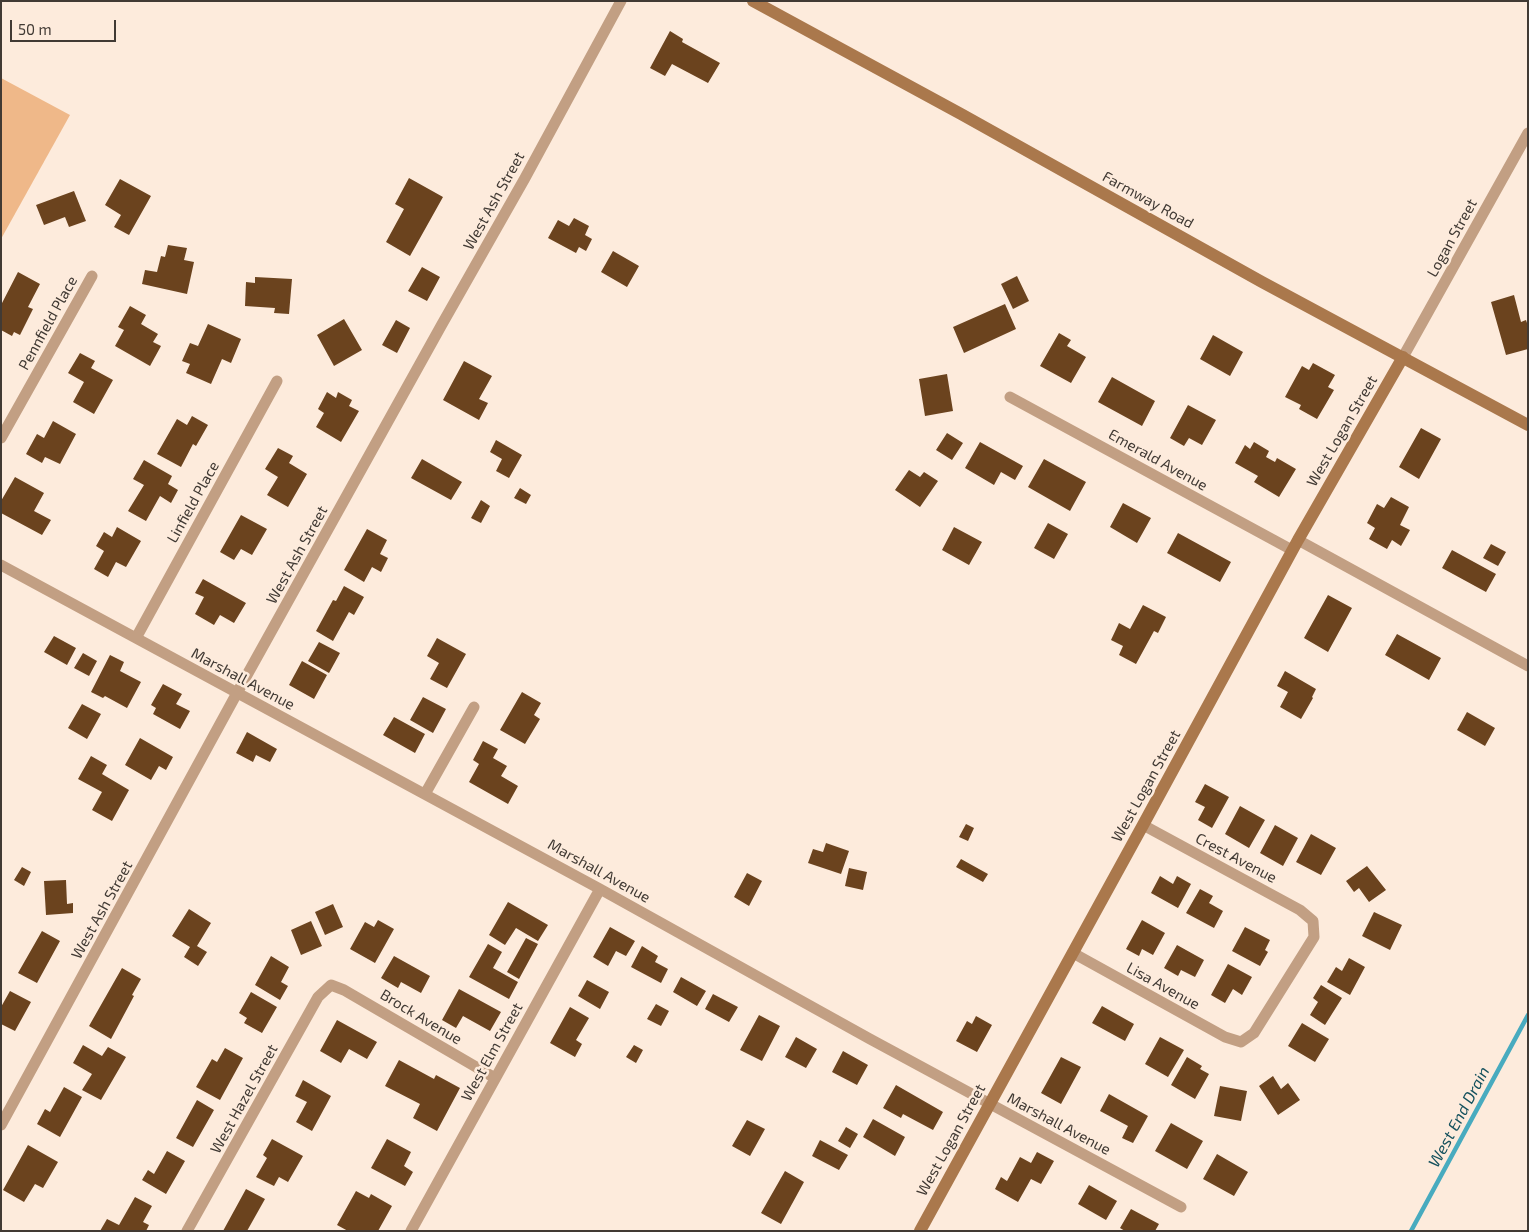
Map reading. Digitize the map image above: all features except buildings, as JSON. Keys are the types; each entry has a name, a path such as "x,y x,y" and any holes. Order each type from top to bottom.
{"street":[{"name":"West Ash Street","path":"1,1124 441,326 519,190 621,1"},
{"name":"Farmway Road","path":"753,1 961,114 1262,282 1528,425"},
{"name":"Logan Street","path":"1403,357 1528,133"},
{"name":"Pennfield Place","path":"1,438 92,276"},
{"name":"West Logan Street","path":"920,1231 1144,825 1295,545 1403,357"},
{"name":"Linfield Place","path":"136,638 277,381"},
{"name":"Emerald Avenue","path":"1010,397 1528,666"},
{"name":"Marshall Avenue","path":"1,565 600,889 862,1035 1181,1207"},
{"path":"425,794 474,707"},
{"name":"Crest Avenue","path":"1144,825 1300,910 1313,921 1314,937 1254,1033 1241,1042"},
{"name":"West Elm Street","path":"411,1231 600,889"},
{"name":"Lisa Avenue","path":"1073,953 1225,1037 1241,1042"},
{"name":"Brock Avenue","path":"331,985 344,990 495,1078"},
{"name":"West Hazel Street","path":"187,1231 318,997 331,985"}],"shaded area":[{"path":"1,78 70,115 1,239"}],"waterway":[{"name":"West End Drain","path":"1411,1231 1528,1015"}]}
